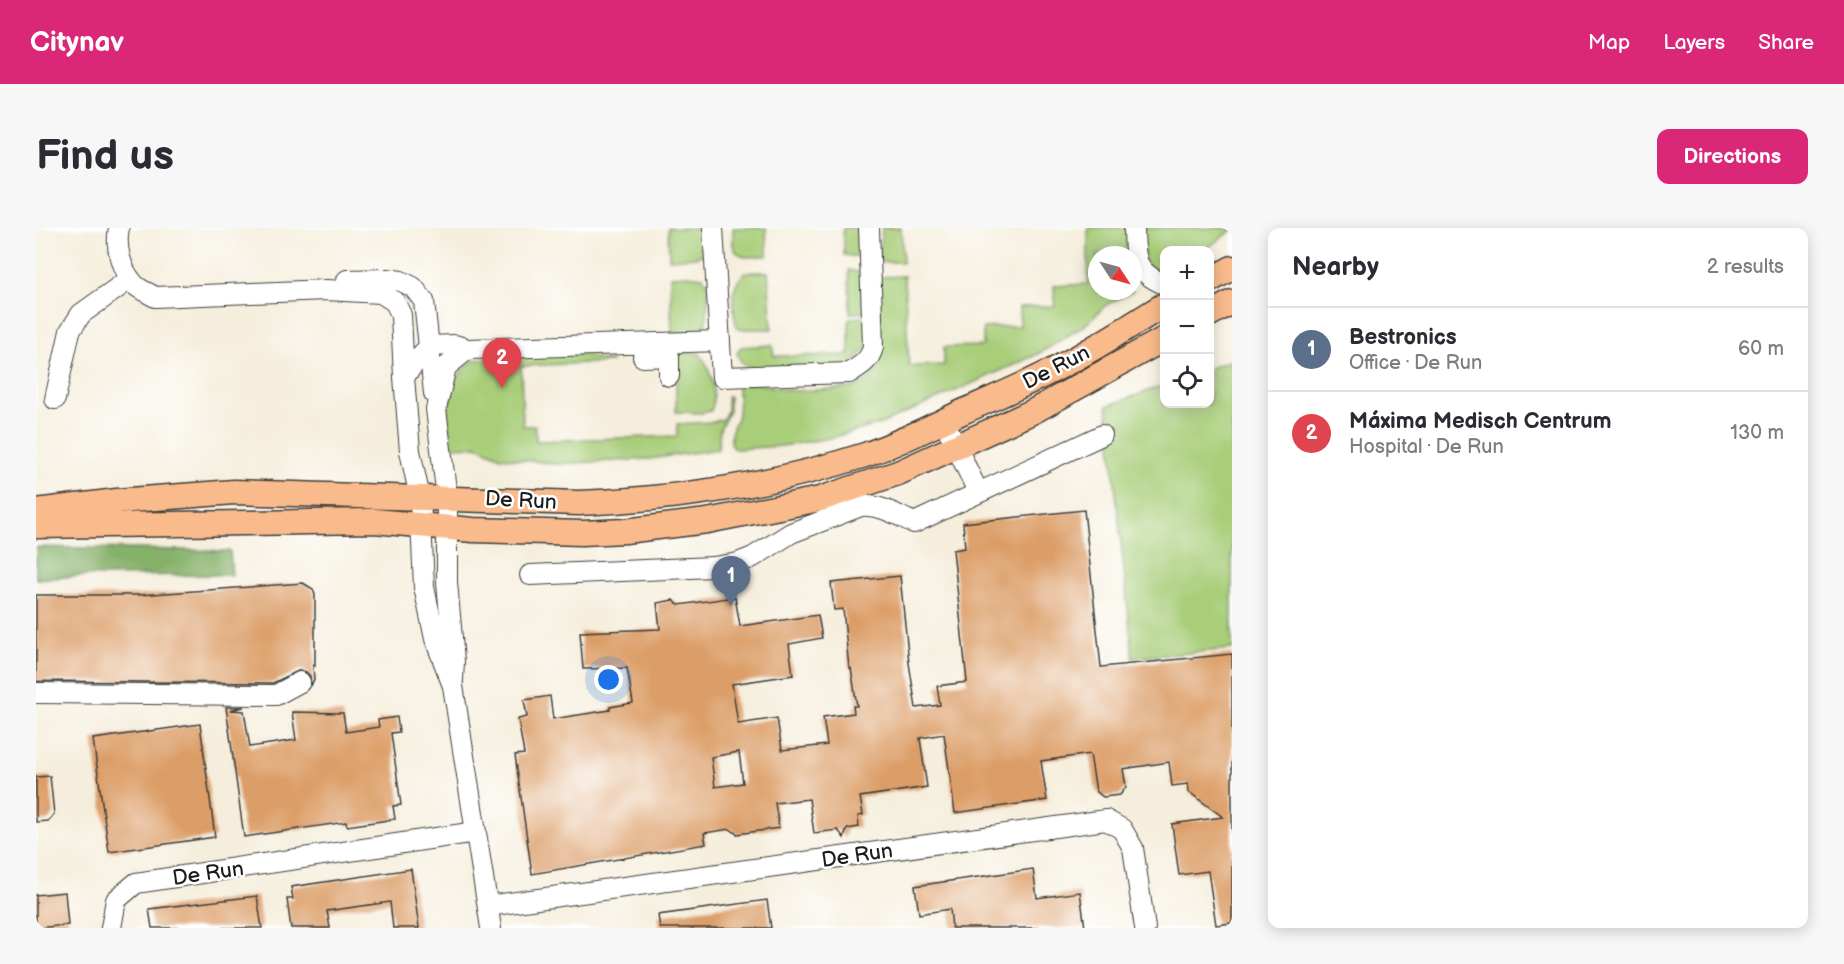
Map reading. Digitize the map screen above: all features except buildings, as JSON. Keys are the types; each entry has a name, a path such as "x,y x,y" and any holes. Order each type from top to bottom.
{"main road":[{"path":"1214,277 1232,268"},
{"path":"1214,311 1232,302"},
{"name":"De Run","path":"36,511 117,501 234,492 579,503 658,498 775,478 821,468 867,454 944,421 1065,364 1160,307"},
{"name":"De Run","path":"36,526 359,521 473,530 582,534 707,521 775,509 863,486 904,471 1034,411 1160,341"}],"street":[{"path":"119,228 116,241 118,253 130,279 137,287 155,297 326,290 381,293 395,302 401,315 409,445 420,498 424,587 435,639 453,686"},
{"path":"714,230 722,377 849,373 864,364 872,354 873,347 869,228"},
{"path":"1134,228 1135,260 1147,276 1160,282"},
{"path":"55,399 70,331 81,314 130,279"},
{"path":"268,292 326,280 387,279 401,281 413,288 423,301 447,498 447,582 454,661 453,686 491,928"},
{"path":"404,377 430,346 455,345 468,349 720,341"},
{"path":"585,346 619,358 669,356 669,376"},
{"path":"435,409 446,367 468,349"},
{"path":"944,421 978,492"},
{"path":"530,575 713,567 738,563 753,557 791,533 861,506 879,507 914,523 1102,435"},
{"path":"36,693 276,695 300,682"},
{"name":"De Run","path":"488,906 1106,820 1122,829 1133,848 1145,928"},
{"name":"De Run","path":"111,928 116,900 136,883 476,832"}],"green space":[{"path":"668,228 706,228 707,246 704,254 696,257 669,259"},
{"path":"733,228 766,228 767,256 745,257 736,252 733,245"},
{"path":"843,228 861,228 862,257 844,255"},
{"path":"882,228 901,228 903,262 878,262"},
{"path":"1088,228 1130,228 1131,246 1088,246"},
{"path":"1140,228 1232,228 1210,246 1160,246 1160,275 1146,264"},
{"path":"849,270 866,274 868,312 850,313"},
{"path":"746,272 768,272 772,329 737,329 733,305 734,291 736,284"},
{"path":"670,276 703,277 709,286 706,325 694,333 672,333"},
{"path":"904,276 909,366 944,365 944,347 983,346 983,328 1020,326 1019,307 1055,306 1054,286 1088,284 1088,300 1116,300 1106,305 1084,326 1038,354 881,424 830,438 782,446 736,449 732,447 731,435 738,414 740,384 759,384 794,391 851,388 871,376 879,363 881,347 877,277"},
{"path":"869,317 869,347 849,366 750,368 742,364 737,353 741,347 772,345 774,356 849,355 849,318"},
{"path":"676,351 699,353 703,359 712,380 714,396 711,411 676,412"},
{"path":"581,354 612,362 521,366 523,426 535,426 536,441 677,436 677,424 713,422 723,419 727,411 727,396 729,396 729,411 720,429 718,449 649,459 556,464 501,457 477,446 451,447 447,416 450,384 472,361 498,355"},
{"path":"1232,360 1232,649 1133,658 1107,406 1160,386 1160,408 1214,408 1214,367"},
{"path":"36,547 230,551 232,575 80,576 36,579"}],"place":[{"name":"Máxima Medisch Centrum","path":"502,388"},
{"name":"Bestronics","path":"731,606"}]}
